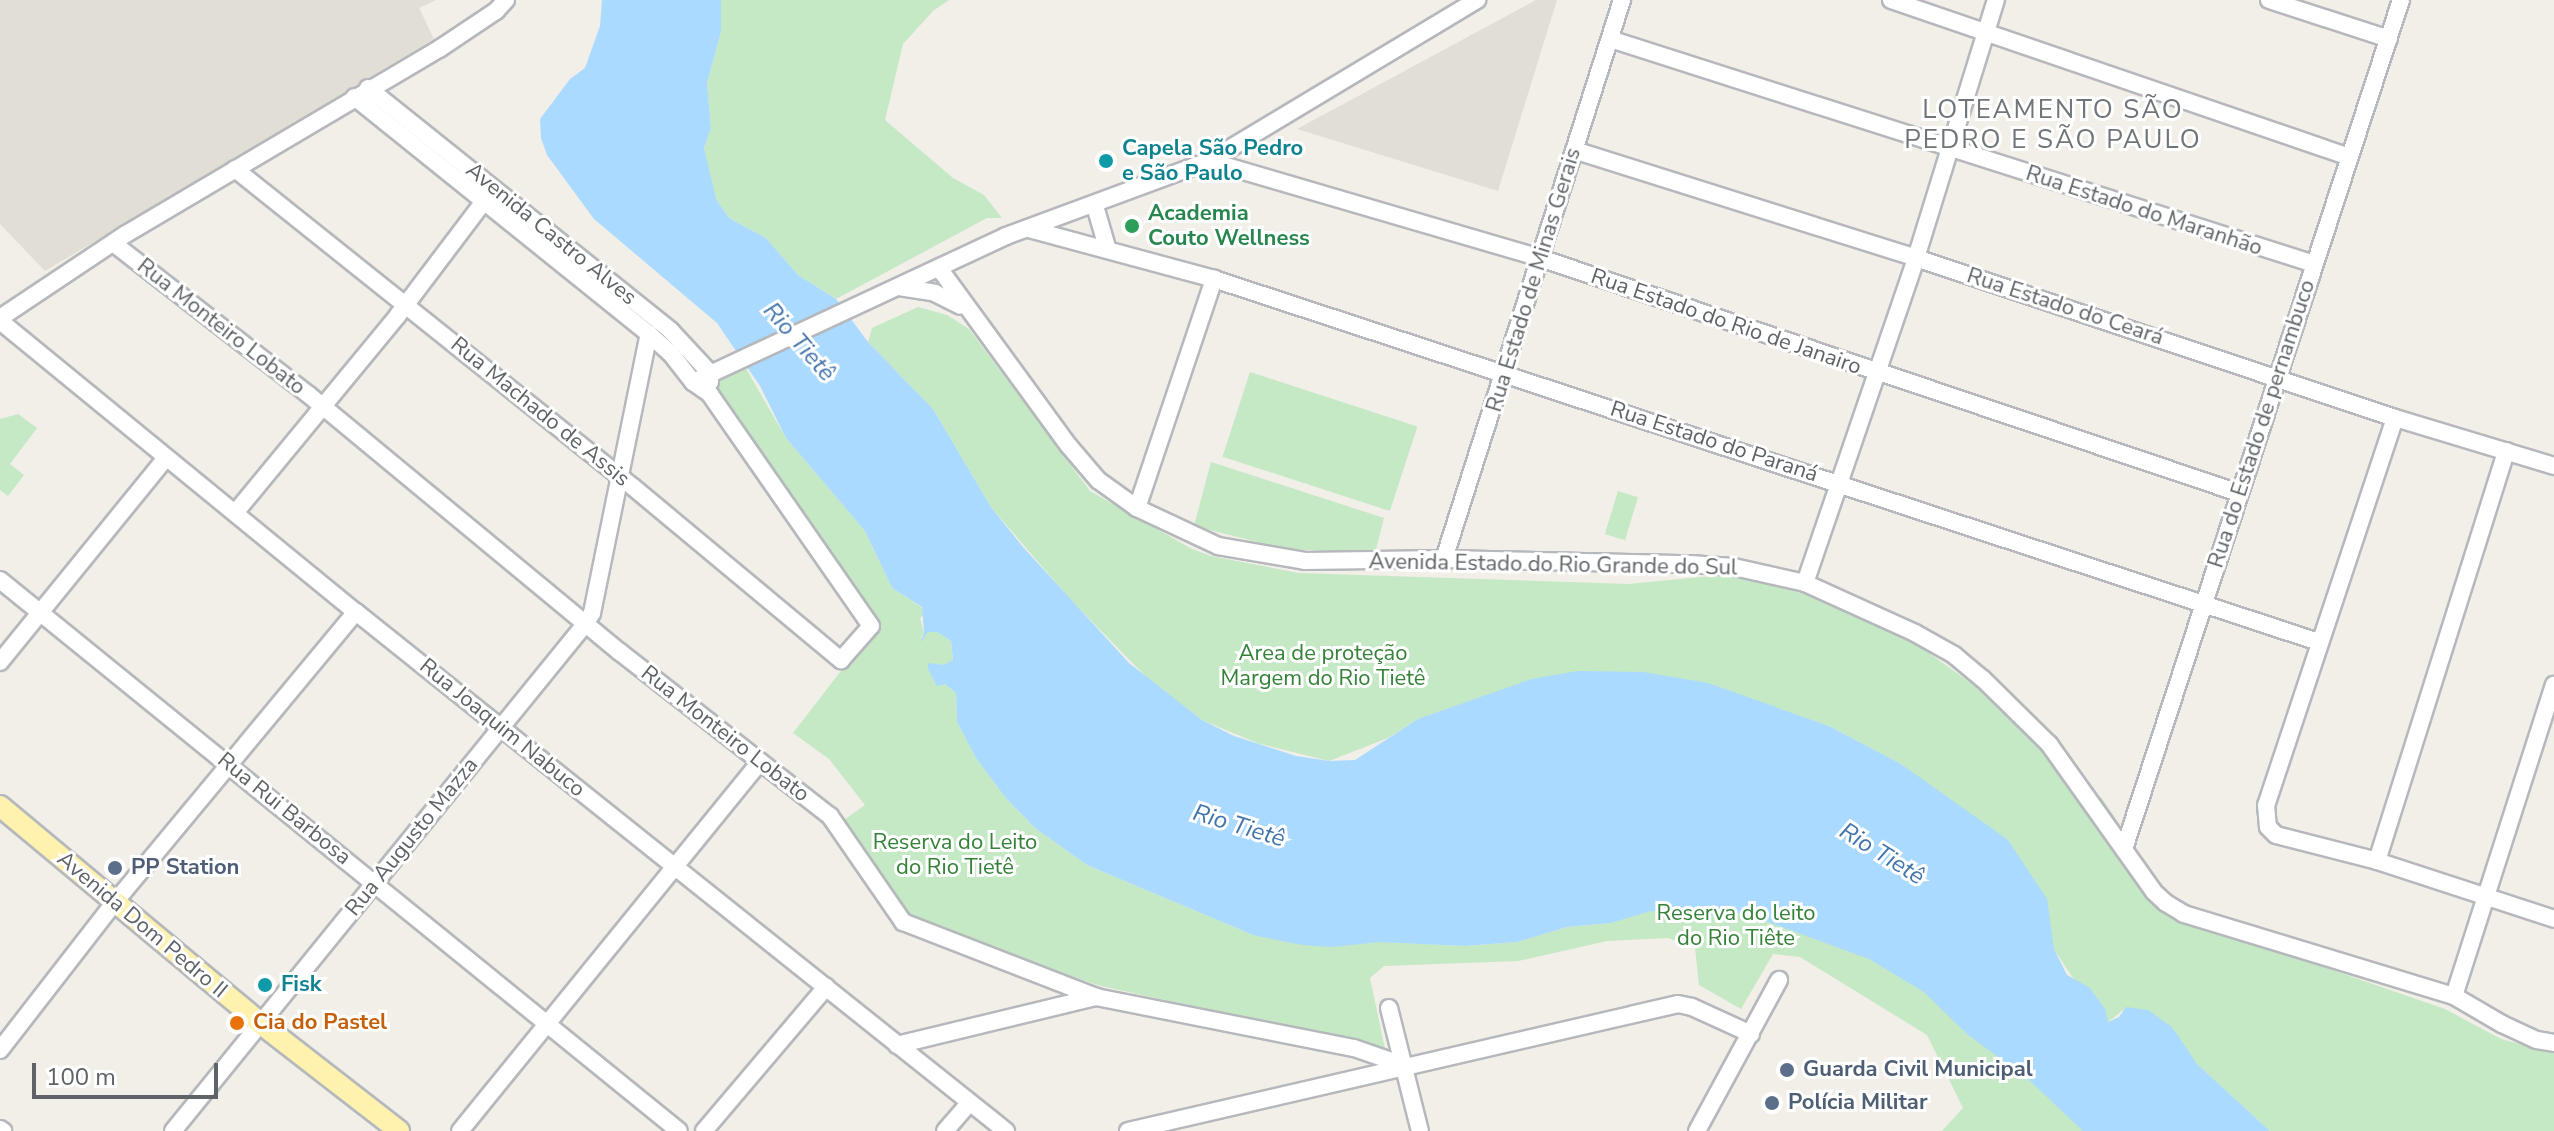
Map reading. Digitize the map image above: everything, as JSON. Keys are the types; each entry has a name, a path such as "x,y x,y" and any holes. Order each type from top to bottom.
{"main road":[{"name":"Avenida Dom Pedro II","path":"0,806 260,1023 399,1131"}],"street":[{"path":"0,319 113,243 439,49 496,11 506,0"},
{"path":"693,382 1006,236 1095,206 1209,161 1477,0"},
{"name":"Rua Estado de Minas Gerais","path":"1444,559 1622,0"},
{"path":"1891,0 2349,157"},
{"path":"1805,583 1916,258 1996,0"},
{"path":"2269,0 2389,39"},
{"name":"Rua do Estado de pernambuco","path":"2124,849 2401,0"},
{"name":"Rua Estado do Maranhão","path":"1610,39 2314,264"},
{"name":"Avenida Castro Alves","path":"361,93 671,331 710,373"},
{"name":"Rua Estado do Ceará","path":"1574,150 1916,258 2395,418 2554,466"},
{"name":"Rua Estado do Rio de Janairo","path":"1209,161 1540,258 2239,493"},
{"name":"Rua Machado de Assis","path":"235,169 619,476 841,660"},
{"path":"235,513 405,305 490,194"},
{"name":"Avenida Castro Alves","path":"490,194 670,353 693,382 710,394 871,626 841,660"},
{"path":"1095,206 1107,247"},
{"name":"Rua Estado do Paraná","path":"1029,229 1107,247 1214,279 2319,642"},
{"name":"Rua Monteiro Lobato","path":"113,243 321,406 839,825 858,859 903,922 1096,997 1354,1048 1403,1065"},
{"path":"935,270 936,293"},
{"name":"Avenida Estado do Rio Grande do Sul","path":"935,270 973,314 1006,364 1069,446 1098,480 1137,508 1218,546 1305,561 1444,559 1734,567 1805,583 1915,633 1954,655 1983,679 2049,744 2154,892 2184,914 2454,996 2502,1024 2537,1040 2554,1043"},
{"path":"1137,508 1214,279"},
{"name":"Avenida Estado do Rio Grande do Sul","path":"897,287 936,293 973,314"},
{"name":"Rua Joaquim Nabuco","path":"0,319 356,612 1006,1131"},
{"name":"Rua Augusto Mazza","path":"173,1131 592,613 649,334"},
{"path":"710,373 710,394"},
{"path":"2395,418 2266,805 2268,827 2276,835 2377,861 2554,919"},
{"path":"2377,861 2506,451"},
{"path":"0,662 166,458"},
{"name":"Rua Rui Barbosa","path":"0,580 679,1131"},
{"path":"0,1050 115,902 356,612"},
{"path":"2454,996 2554,685"},
{"path":"460,1131 545,1022 760,762"},
{"path":"1697,1131 1779,980"},
{"path":"704,1131 826,987"},
{"path":"897,1045 1096,997"},
{"path":"1128,1131 1403,1065 1678,1004 1692,1007 1751,1034"},
{"path":"1389,1008 1420,1131"},
{"path":"945,1131 969,1103"}],"shaded area":[{"path":"0,0 436,0 419,8 434,39 45,271 0,224"},
{"path":"1536,0 1557,0 1498,191 1297,129"}],"green space":[{"path":"721,0 949,0 933,11 903,44 885,120 953,178 984,195 1002,218 987,218 836,299 798,275 766,238 729,218 716,199 709,175 704,148 711,128 707,83 721,32"},
{"name":"Area de proteção Margem do Rio Tietê","path":"918,307 947,315 969,329 1090,491 1192,549 1211,556 1299,573 1629,584 1732,574 1808,595 1912,641 1975,686 2041,751 2087,811 2101,797 2170,900 2237,937 2445,1009 2501,1039 2554,1053 2554,1131 2270,1131 2197,1064 2127,1007 2108,1022 2073,978 1961,809 1901,764 1829,726 1717,687 1666,676 1561,674 1418,719 1388,738 1329,761 1257,743 1202,720 1148,679 1069,598 991,507 933,409 868,342 872,328"},
{"name":"Reserva do Leito do Rio Tietê","path":"741,360 786,438 865,531 892,588 925,613 920,618 924,633 919,640 928,632 937,632 951,641 953,660 944,666 945,684 956,693 957,722 976,758 1005,797 1035,828 1087,865 1253,935 1465,946 1517,942 1567,927 1611,923 1633,916 1636,896 1860,930 2106,1131 1942,1131 1963,1108 1927,1035 1800,957 1773,954 1741,1009 1699,985 1695,947 1668,938 1607,941 1518,961 1384,966 1370,978 1385,1049 1097,985 918,923 895,909 844,820 865,805 829,759 793,733 875,627 694,381"},
{"path":"1250,372 1417,426 1390,511 1222,457"},
{"path":"18,414 37,428 10,464 24,475 8,496 0,490 0,419"},
{"path":"1211,462 1384,518 1375,553 1285,549 1194,526"},
{"path":"1618,491 1638,497 1625,540 1605,534"}],"water":[{"name":"Rio Tietê","path":"602,0 721,0 721,32 707,83 711,128 704,148 716,199 729,218 766,238 798,275 836,299 868,342 933,409 991,507 1023,547 1129,663 1202,720 1234,736 1296,756 1329,761 1355,760 1418,719 1532,679 1577,671 1643,672 1708,683 1829,726 1901,764 2008,840 2047,899 2054,949 2067,975 2090,988 2105,1009 2108,1022 2119,1017 2126,1007 2148,1010 2172,1027 2197,1064 2270,1131 2083,1131 2028,1079 1967,1034 1924,992 1869,959 1752,916 1731,912 1697,919 1651,911 1611,923 1567,927 1517,942 1465,946 1379,942 1332,947 1302,945 1253,935 1087,865 1035,828 1005,797 976,758 957,722 956,693 945,684 937,686 928,669 928,663 944,665 953,660 951,641 937,632 928,632 920,643 924,633 922,607 892,588 865,531 786,438 760,386 717,323 594,219 547,155 541,138 540,119 570,79 585,68 600,26"}],"place":[{"name":"Capela São Pedro e São Paulo","path":"1106,161"},
{"name":"Academia Couto Wellness","path":"1132,226"},
{"name":"PP Station","path":"115,868"},
{"name":"Fisk","path":"265,985"},
{"name":"Cia do Pastel","path":"237,1023"},
{"name":"Guarda Civil Municipal","path":"1787,1070"},
{"name":"Polícia Militar","path":"1772,1103"}],"district":[{"name":"LOTEAMENTO SÃO PEDRO E SÃO PAULO","path":"2053,125"}],"park label":[{"name":"Reserva do leito do Rio Tiête","path":"1736,926"}]}
